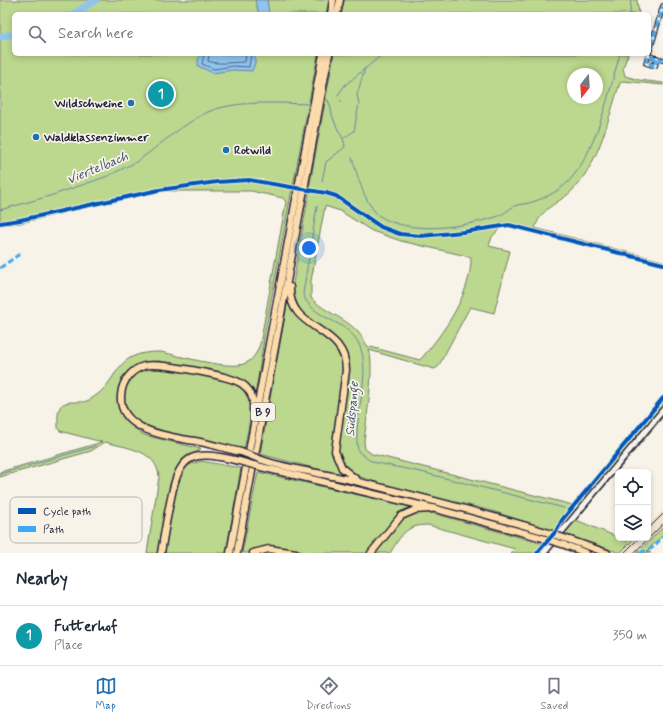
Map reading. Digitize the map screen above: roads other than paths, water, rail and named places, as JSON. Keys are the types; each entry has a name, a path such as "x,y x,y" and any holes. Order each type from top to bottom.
{"highway":[{"path":"331,12 333,0"},
{"path":"337,12 340,0"},
{"name":"B 9","path":"230,553 323,56"},
{"name":"B 9","path":"237,553 329,56"},
{"path":"290,270 290,297 294,310 305,321 334,340 341,349 344,357 346,370 336,440 336,456 345,472 364,483"},
{"path":"253,426 254,405 252,395 246,387 238,381 157,364 138,368 129,375 124,382 121,394 122,405 131,419 142,428 164,436 241,452 289,468 364,483 468,509 543,531 607,553"},
{"path":"160,553 177,472 182,465 190,459 214,455 436,509 539,537 586,553"},
{"path":"371,553 392,525 405,514 415,510 436,509"},
{"path":"253,553 269,549 296,553"}],"main road":[{"path":"544,553 663,410"}],"street":[{"path":"651,47 663,6"},
{"path":"651,55 663,60"},
{"path":"648,56 646,63 654,66 657,58"}],"water":[{"path":"267,0 269,12 258,12 255,1"},
{"path":"200,56 255,56 255,63 252,71 233,70 213,73 198,66 198,59"}],"waterway":[{"path":"76,12 96,0"},
{"path":"630,12 631,0"},
{"path":"0,37 12,34"},
{"name":"Viertelbach","path":"338,95 345,85 381,56"},
{"path":"378,215 391,222 405,226 436,228 468,224 499,216 517,205 542,199 554,193 570,180 590,148 602,117 619,56"},
{"name":"Viertelbach","path":"344,138 354,131 359,104 357,95 365,68"},
{"name":"Südspange","path":"322,181 326,162 345,147 336,126 328,100 326,101"},
{"name":"Viertelbach","path":"0,210 53,195 108,176 138,161 199,116 219,108 257,103 308,104"},
{"path":"352,158 368,202 377,214"},
{"name":"Südspange","path":"317,206 303,294 307,303 322,315 346,329 354,336 359,344 363,356 364,369 357,438 358,451 369,460 377,463 421,472 564,508"},
{"path":"0,474 96,446"}],"railway":[{"path":"651,526 663,514"},
{"path":"634,553 663,524"},
{"path":"624,553 636,541"}],"place":[{"name":"Futterhof","path":"161,94"},
{"name":"Wildschweine","path":"131,103"},
{"name":"Waldklassenzimmer","path":"36,137"},
{"name":"Rotwild","path":"226,150"}]}
